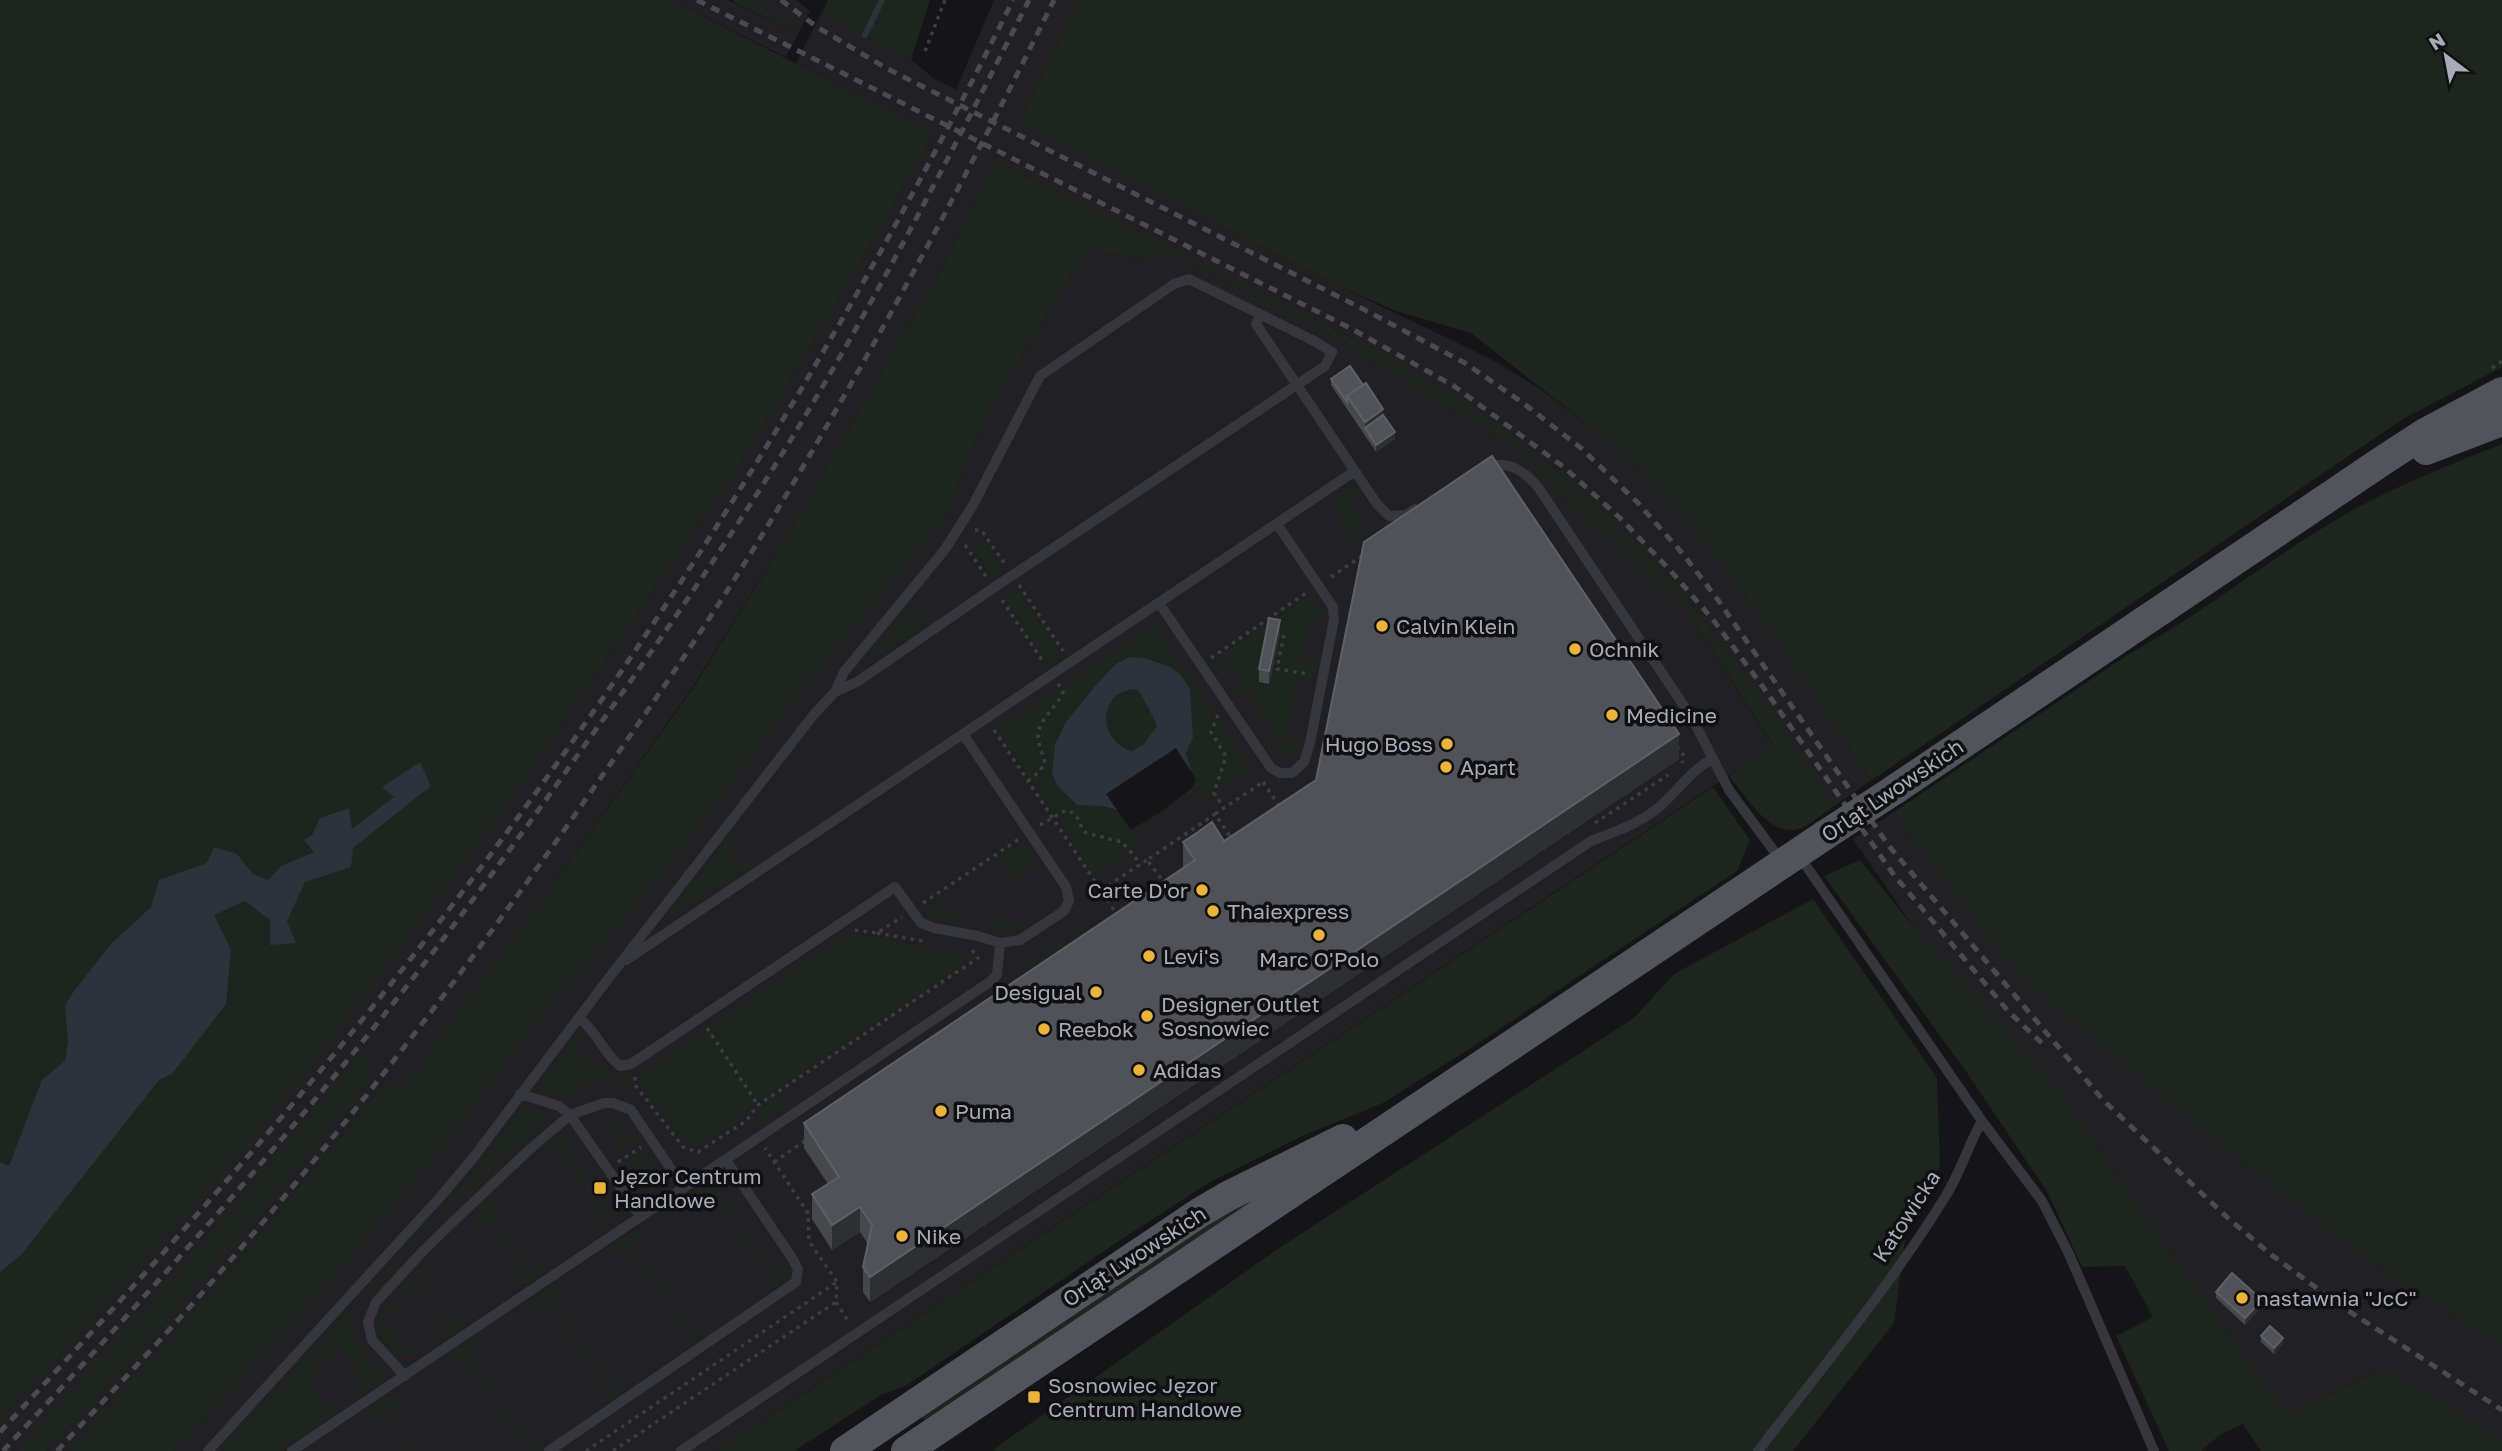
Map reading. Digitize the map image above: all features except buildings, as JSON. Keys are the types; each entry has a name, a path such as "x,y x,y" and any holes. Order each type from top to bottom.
{"main road":[{"path":"2343,489 2425,433 2502,393"},
{"path":"2343,489 2431,448 2502,421"},
{"name":"Orląt Lwowskich","path":"906,1451 2343,489"},
{"name":"Orląt Lwowskich","path":"845,1451 1209,1208 1441,1091"}],"lane":[{"path":"208,1451 441,1196 815,713 835,692 844,672 946,548 973,505 1040,376 1174,284 1189,279 1332,352 1325,366 857,682 835,692"},
{"path":"1260,314 1256,324 1377,504 1389,516 1406,515 1427,502"},
{"path":"1481,468 1502,464 1516,467 1538,487 1685,708 1729,790 1791,858 2042,1200 2069,1254 2154,1451"},
{"path":"620,964 1355,471"},
{"path":"1159,603 1271,768 1280,774 1292,773 1304,762 1310,743 1334,619 1333,607 1277,524"},
{"path":"579,1018 590,1026 614,1061 620,1066 631,1064 895,887 921,923 1000,943 1020,940 1064,911 1069,901 1066,887 963,734"},
{"path":"681,1451 1591,841 1633,824 1657,809 1700,765 1712,760"},
{"path":"292,1451 991,981 997,975 1000,943"},
{"path":"520,1094 559,1105 570,1115 641,1217"},
{"path":"405,1376 372,1340 368,1322 376,1302 457,1218 570,1115 604,1103 613,1103 631,1110 684,1188"},
{"name":"Katowicka","path":"1758,1451 1896,1269 1946,1195 1970,1140 1982,1121"},
{"path":"549,1451 796,1282 798,1269 726,1160"}],"path":[{"path":"925,51 945,0"},
{"path":"971,533 977,529 981,530 1078,672 1058,685"},
{"path":"965,545 1063,692 1038,732 1045,763 1028,781"},
{"path":"1201,665 1370,551"},
{"path":"1330,577 1337,587"},
{"path":"1284,635 1277,669 1323,677"},
{"path":"1224,808 1214,793 1226,756 1211,732 1218,715 1226,726"},
{"path":"993,729 1123,923"},
{"path":"1676,745 1684,756 1676,768"},
{"path":"1589,827 1671,773"},
{"path":"1101,890 1263,782 1284,812"},
{"path":"877,933 1066,810 1073,812 1080,820 1082,830 1086,833 1122,842 1141,864"},
{"path":"1215,814 1236,845"},
{"path":"1147,860 1170,892"},
{"path":"851,929 927,941"},
{"path":"636,1074 635,1085 683,1147 698,1152 746,1121 758,1105 978,958 972,950 961,948"},
{"path":"697,1034 707,1027 758,1105"},
{"path":"746,1121 808,1213 809,1241 837,1282 836,1302 849,1323"},
{"path":"774,1162 808,1139"},
{"path":"586,1451 837,1282"},
{"path":"613,1451 836,1302"}],"shaded area":[{"path":"0,0 670,0 934,133 743,458 528,773 333,1036 258,1130 0,1420"},
{"path":"670,0 728,0 794,31 755,0 796,0 810,11 786,57"},
{"path":"732,0 755,0 798,33 738,4"},
{"path":"828,0 930,0 911,59 822,12"},
{"path":"994,0 1079,0 1019,122 1341,287 1491,359 1539,388 1644,472 1703,537 1742,589 1872,780 1834,806 1709,626 1662,571 1558,472 1351,337 997,162 946,261 782,545 692,688 547,894 401,1093 387,1081 233,1268 83,1438 70,1451 47,1451 159,1329 376,1072 359,1058 212,1236 78,1387 18,1451 0,1451 0,1420 258,1130 528,773 743,458 934,133 796,63 822,12 911,59 933,78 956,90"},
{"path":"1079,0 2502,0 2502,367 2403,419 1872,780 1742,589 1703,537 1644,472 1471,333 1396,311 1341,287 1019,122"},
{"path":"997,162 1377,351 1453,395 1525,445 1600,509 1676,586 1742,671 1834,806 1805,826 1790,830 1769,822 1751,804 1729,776 1773,745 1686,609 1515,448 1332,336 1191,263 1166,253 1152,259 1085,251 988,408 944,519 792,699 681,850 529,1028 453,1132 336,1274 173,1451 70,1451 233,1268 387,1081 401,1093 547,894 693,688 782,545 946,261"},
{"path":"1085,251 1151,259 1166,253 1191,263 1332,336 1515,448 1686,609 1773,746 718,1451 173,1451 336,1274 453,1132 529,1028 681,850 792,699 944,519 988,408"},
{"path":"2502,444 2502,1345 2395,1277 2242,1161 2026,982 1894,812 2318,531 2403,485"},
{"path":"1347,487 1357,491 1345,499 1366,530 1354,538 1329,500"},
{"path":"978,533 1005,570 992,579 970,545"},
{"path":"1015,586 1063,656 1049,665 1002,594"},
{"path":"1312,594 1324,611 1325,620 1310,618 1302,659 1316,663 1311,685 1297,683 1286,740 1300,743 1294,754 1282,757 1269,751 1281,742 1246,689 1233,697 1229,690 1241,682 1225,658 1212,665 1211,662"},
{"path":"915,602 921,604 909,612 917,624 929,616 929,621 871,659"},
{"path":"1153,627 1251,770 1209,797 1201,786 1130,833 1138,846 1095,875 998,730"},
{"path":"1129,657 1145,658 1170,667 1180,674 1190,689 1193,737 1186,753 1193,778 1118,810 1103,806 1077,805 1057,785 1052,774 1055,745 1066,722 1116,664","holes":["1133,689 1138,690 1157,726 1144,744 1132,751 1118,744 1113,738 1106,715 1114,698"]},
{"path":"420,762 431,786 353,848 351,867 305,882 287,921 296,943 270,945 270,920 245,901 214,915 231,950 226,1004 172,1074 159,1080 21,1255 0,1272 0,1162 9,1166 42,1080 65,1061 68,1041 65,1005 111,944 151,907 159,880 207,863 214,847 237,854 253,874 268,880 281,866 314,852 304,840 312,835 320,818 349,808 352,829 394,797 382,787"},
{"path":"1713,787 1750,840 1737,871 1474,1046 1383,1103 1302,1136 1210,1182 907,1385 881,1395 794,1451 718,1451"},
{"path":"1894,812 2026,982 2242,1161 2395,1277 2502,1345 2502,1441 2384,1369 2286,1415 2137,1207 2060,1092 1915,929 1853,839"},
{"path":"733,837 737,839 726,848 739,867 751,859 749,866 665,921 725,842"},
{"path":"1023,841 1038,862 1014,878 999,857"},
{"path":"1860,860 1915,929 2060,1092 2137,1207 2286,1415 2384,1369 2502,1441 2502,1451 2261,1451 2243,1424 2220,1435 2200,1451 2169,1451 2116,1336 2153,1317 2125,1266 2082,1267 2048,1193 1965,1070 1824,876"},
{"path":"945,893 947,896 935,904 944,917 956,909 960,916 958,921 929,917 921,909"},
{"path":"1813,899 1937,1078 1940,1165 1907,1225 1894,1323 1793,1451 991,1451 1279,1248 1634,1018 1674,974"},
{"path":"999,915 1007,927 1019,919 1020,927 1008,933 992,929 987,923"},
{"path":"1088,925 1093,933 1026,979 1021,971"},
{"path":"853,932 969,956 971,959 748,1108 733,1124 696,1148 685,1143 637,1079"},
{"path":"583,1035 587,1038 575,1047 591,1071 604,1063 616,1074 633,1073 631,1079 634,1088 615,1079 597,1080 589,1082 564,1099 553,1092 537,1089 574,1039"},
{"path":"359,1057 377,1072 159,1329 47,1451 18,1451 212,1236"},
{"path":"778,1095 786,1107 760,1124 755,1116 758,1107"},
{"path":"534,1107 551,1114 430,1228 367,1293 356,1308 353,1327 358,1345 384,1373 383,1381 365,1393 353,1392 354,1388 364,1381 341,1346 329,1354 326,1350 310,1360 318,1370 306,1378 325,1408 337,1400 339,1404 335,1413 279,1451 222,1451 442,1210 483,1162 519,1113"},
{"path":"609,1119 625,1129 635,1145 625,1151 606,1122"},
{"path":"566,1132 574,1135 574,1138 565,1146 612,1215 617,1215 605,1230 599,1229 597,1225 607,1218 560,1148 551,1154 549,1151"},
{"path":"640,1152 654,1181 650,1200 641,1198 640,1195 650,1188 630,1159"},
{"path":"1297,1173 927,1424 919,1414 1184,1238"},
{"path":"720,1175 725,1181 714,1189 772,1277 784,1269 786,1273 781,1285 764,1295 762,1292 774,1284 711,1191 699,1198 696,1191"},
{"path":"497,1200 502,1204 491,1212 529,1270 541,1263 544,1265 542,1274 527,1284 517,1284 515,1280 527,1272 492,1220 480,1227 477,1223 477,1215 489,1203"},
{"path":"635,1230 643,1236 632,1244 694,1337 706,1330 708,1332 683,1350 680,1348 692,1339 629,1246 617,1254 615,1251 617,1242"},
{"path":"420,1268 426,1273 417,1279 448,1325 460,1318 463,1321 460,1329 444,1340 434,1335 446,1327 419,1286 407,1294 402,1286"},
{"path":"552,1286 558,1286 562,1291 550,1299 613,1392 625,1385 626,1387 601,1405 599,1402 610,1394 548,1301 536,1308 534,1304 538,1295"},
{"path":"387,1303 394,1309 382,1317 405,1352 417,1344 420,1353 402,1354 394,1351 383,1340 378,1324 382,1309"},
{"path":"471,1340 480,1346 469,1354 531,1447 544,1440 535,1451 527,1451 466,1356 454,1363 451,1360 454,1352"},
{"path":"388,1396 396,1397 399,1401 387,1409 415,1451 411,1451 384,1411 372,1419 369,1415 373,1406"}],"pier":[{"path":"1176,748 1196,779 1192,788 1131,830 1106,794"}],"waterway":[{"path":"865,35 882,0"}],"railway":[{"path":"697,0 1350,328 1454,386 1565,468 1620,518 1714,621 1894,875 2008,1011 2046,1047"},
{"path":"781,0 817,27 886,68 1465,363 1581,448 1637,502 1683,554 1889,846 2103,1100 2229,1219 2269,1253 2341,1306 2502,1410"},
{"path":"0,1432 150,1268 296,1100 479,870 565,752 648,632 804,385 877,258 1013,0"},
{"path":"3,1451 207,1225 355,1051 470,903 621,695 722,547 820,391 928,197 1029,0"},
{"path":"57,1451 195,1301 349,1117 495,926 637,725 757,544 816,445 956,193 1054,0"}],"place":[{"name":"Calvin Klein","path":"1382,626"},
{"name":"Ochnik","path":"1575,649"},
{"name":"Medicine","path":"1612,715"},
{"name":"Hugo Boss","path":"1447,744"},
{"name":"Apart","path":"1446,767"},
{"name":"Carte D'or","path":"1202,890"},
{"name":"Thaiexpress","path":"1213,911"},
{"name":"Marc O'Polo","path":"1319,935"},
{"name":"Levi's","path":"1149,956"},
{"name":"Desigual","path":"1096,992"},
{"name":"Designer Outlet Sosnowiec","path":"1147,1016"},
{"name":"Reebok","path":"1044,1029"},
{"name":"Adidas","path":"1139,1070"},
{"name":"Puma","path":"941,1111"},
{"name":"Jęzor Centrum Handlowe","path":"600,1188"},
{"name":"Nike","path":"902,1236"},
{"name":"nastawnia \"JcC\"","path":"2242,1298"},
{"name":"Sosnowiec Jęzor Centrum Handlowe","path":"1034,1397"}]}
